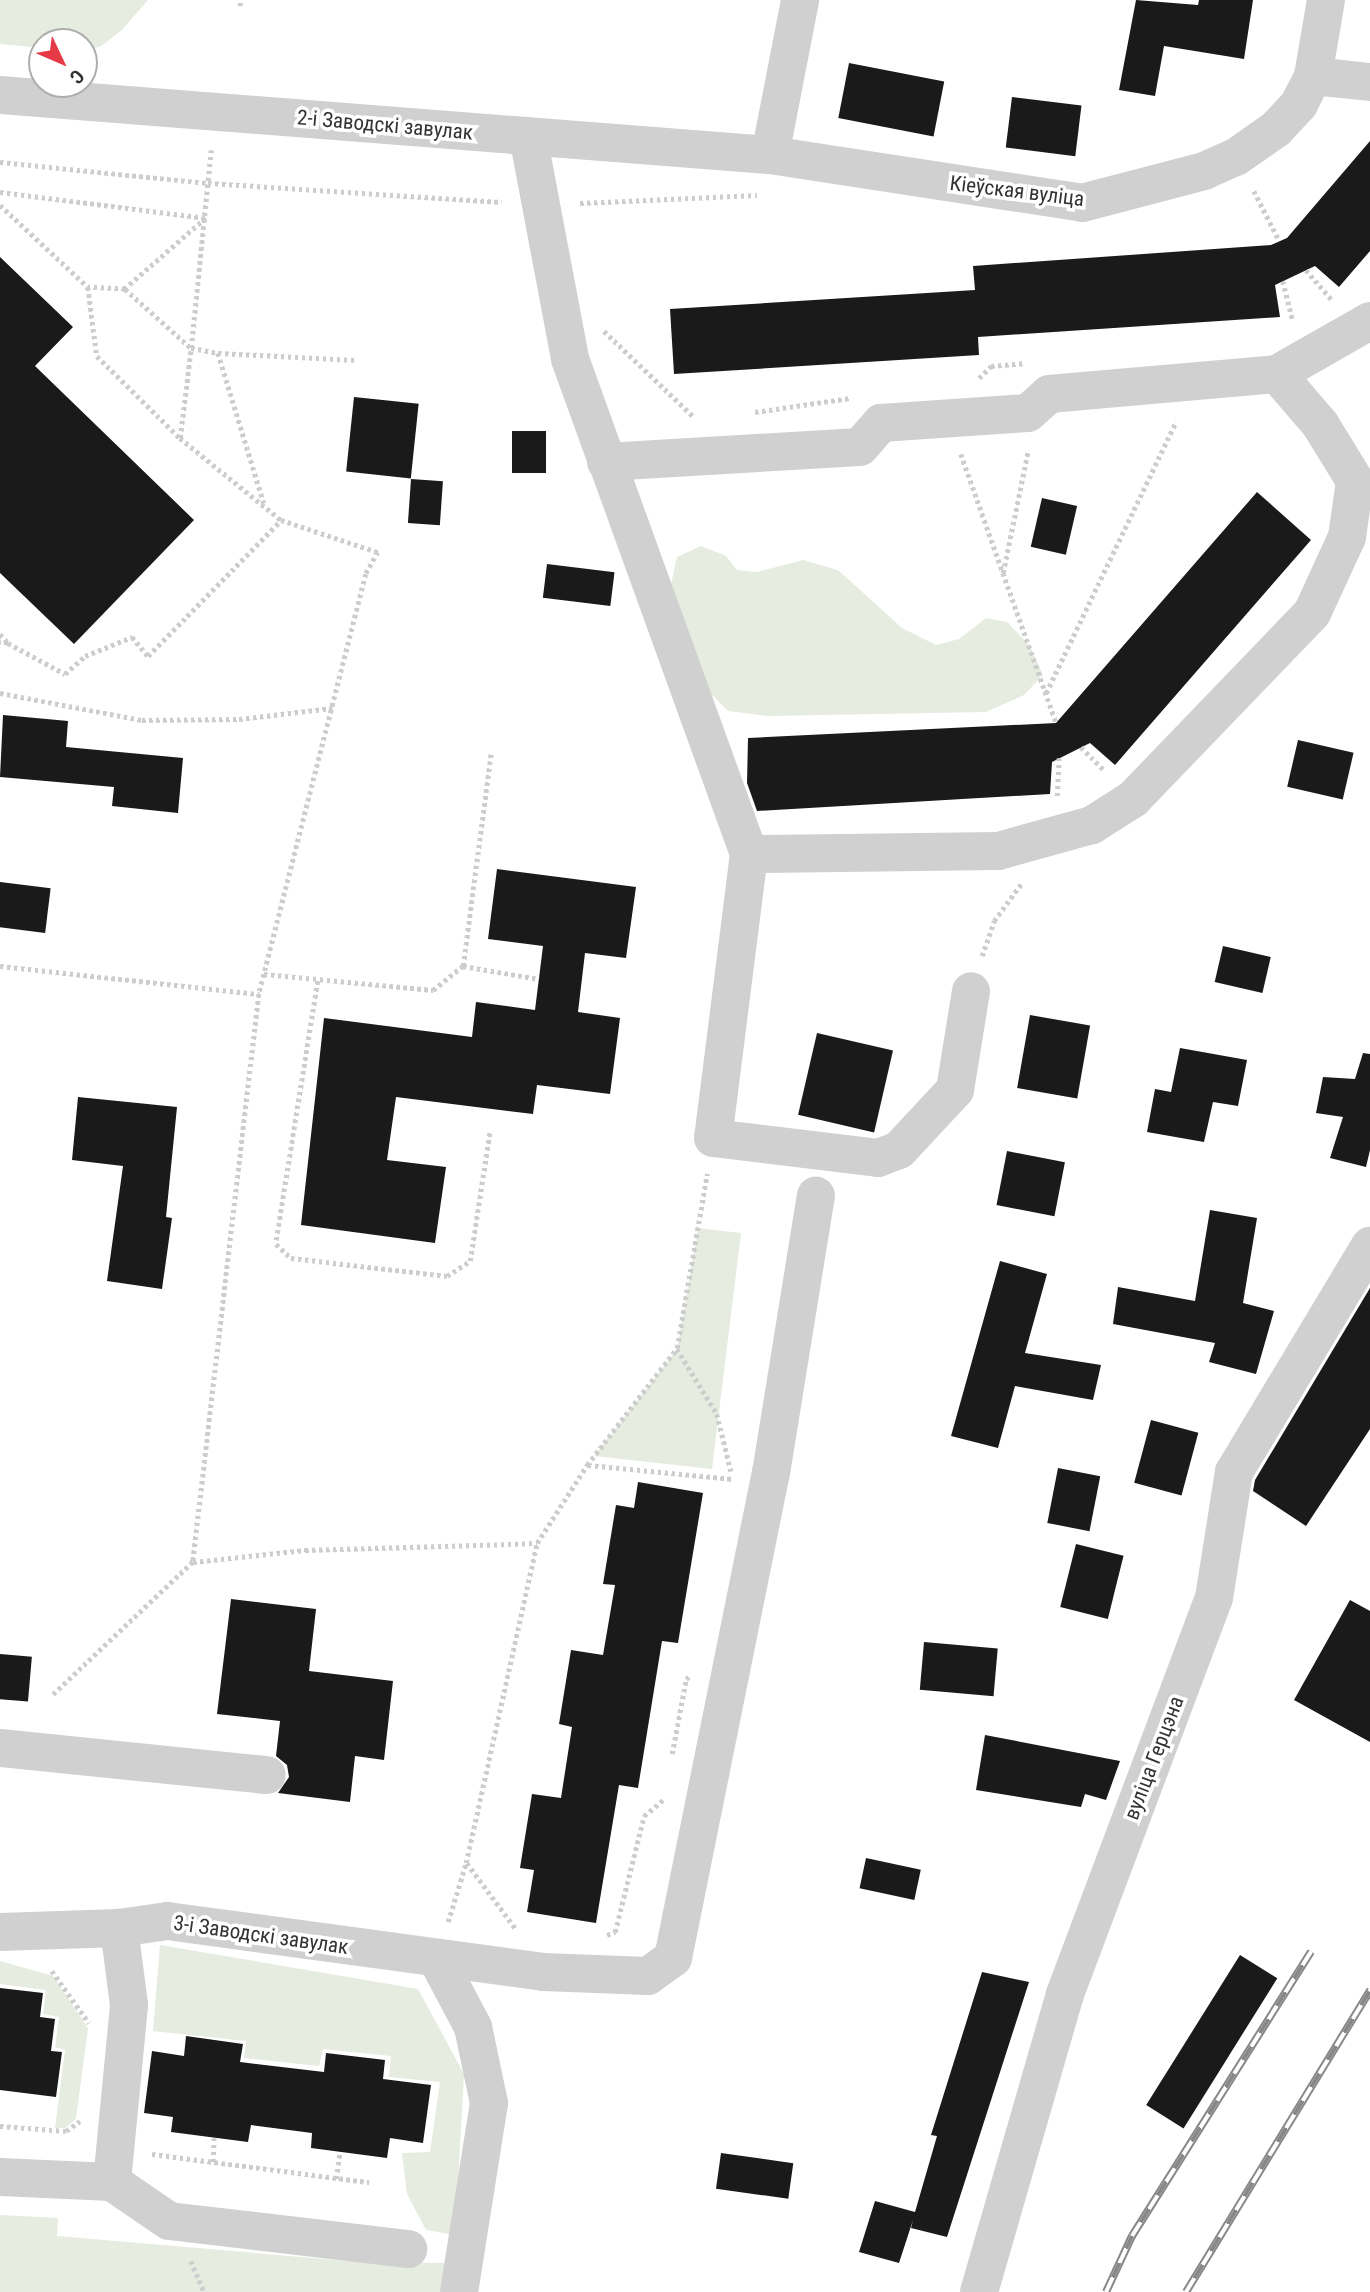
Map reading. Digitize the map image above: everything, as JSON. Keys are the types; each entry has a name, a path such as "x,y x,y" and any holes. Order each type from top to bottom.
{"street":[{"path":"770,155 800,0"},
{"name":"Кіеўская вуліца","path":"770,155 1082,203 1161,186 1236,157 1276,129 1299,104 1312,76 1326,0"},
{"path":"1312,76 1370,82"},
{"name":"2-і Заводскі завулак","path":"0,95 770,155"},
{"path":"528,136 570,359 749,854 713,1138 878,1158 900,1150 955,1090 971,990"},
{"path":"606,462 860,447 881,424 1028,413 1049,394 1277,374 1370,321"},
{"path":"749,854 998,851 1056,838 1093,825 1133,799 1312,613 1347,537 1355,481 1320,424 1277,374"},
{"name":"3-і Заводскі завулак","path":"0,1932 119,1928 167,1921 543,1972 649,1976 673,1958 771,1473 816,1196"},
{"name":"вуліца Герцэна","path":"979,2292 1065,1994 1214,1598 1234,1472 1370,1246"},
{"path":"0,1748 267,1775"},
{"path":"114,2166 129,2005 119,1928"},
{"path":"437,1959 474,2027 489,2103 459,2292"},
{"path":"0,2177 114,2166"},
{"path":"114,2166 169,2221 408,2249"}],"path":[{"path":"180,438 206,218 214,111"},
{"path":"0,162 208,183 541,204"},
{"path":"0,192 206,218"},
{"path":"0,205 88,287 97,356 180,438 264,503 281,520 378,552 366,574 259,994 193,1562"},
{"path":"125,289 206,218"},
{"path":"1306,270 1336,304"},
{"path":"1283,281 1295,327"},
{"path":"556,284 696,420"},
{"path":"88,287 125,289 191,348 218,353 355,360"},
{"path":"218,353 264,503"},
{"path":"1046,693 1196,381"},
{"path":"1003,573 1029,445 1028,413"},
{"path":"948,418 1056,723"},
{"path":"0,634 8,643 65,674 85,656 132,637 148,656 281,520"},
{"path":"0,642 8,643"},
{"path":"0,692 142,720 239,719 332,708"},
{"path":"1081,747 1110,776"},
{"path":"264,974 433,990 463,965 491,754"},
{"path":"971,990 994,921 1056,838"},
{"path":"463,965 539,979"},
{"path":"0,966 259,994"},
{"path":"318,981 276,1244 291,1258 447,1276 470,1261 490,1131"},
{"path":"437,1959 466,1863 537,1543 587,1465 677,1349 713,1138"},
{"path":"677,1349 717,1414 733,1479 731,1492"},
{"path":"587,1465 733,1479"},
{"path":"52,1696 193,1562 305,1550 537,1543"},
{"path":"670,1761 686,1679 694,1672"},
{"path":"597,1939 615,1932 644,1816 663,1802 665,1788"},
{"path":"466,1863 521,1936"},
{"path":"45,1969 57,1972 92,2027"},
{"path":"0,2126 66,2131 80,2122 81,2108"},
{"path":"213,2162 214,2137"},
{"path":"336,2179 340,2152"},
{"path":"114,2166 213,2162 369,2182"}],"shaded area":[{"path":"0,0 148,0 122,30 100,47 98,28 28,28 28,47 0,44"},
{"path":"701,546 726,556 737,570 757,572 803,560 838,570 902,628 936,645 959,639 986,618 1007,622 1030,646 1043,675 1024,695 986,712 768,716 728,711 706,689 670,589 677,557"},
{"path":"698,1228 741,1233 712,1469 594,1456 677,1349"},
{"path":"160,1945 418,1989 464,2074 455,2235 426,2230 407,2194 402,2153 430,2152 440,2082 389,2077 391,2056 323,2049 319,2066 244,2058 246,2041 153,2031"},
{"path":"0,1961 53,1976 88,2028 76,2119 65,2128 55,2128 65,2050 55,2047 59,2017 43,2014 46,1990 0,1984"},
{"path":"0,2215 58,2218 57,2236 360,2262 451,2263 442,2292 0,2292"}],"building":[{"path":"1136,0 1198,5 1199,0 1253,0 1244,59 1164,46 1155,96 1119,90"},
{"path":"849,63 944,82 934,136 838,118"},
{"path":"1012,97 1081,106 1075,156 1006,148"},
{"path":"1370,141 1370,251 1339,287 1315,266 1275,285 1280,317 978,337 979,355 674,374 670,309 975,290 973,266 1271,245 1287,238"},
{"path":"0,257 73,327 35,366 194,520 74,644 0,573"},
{"path":"354,397 419,404 411,478 346,472"},
{"path":"512,431 546,431 546,473 512,473"},
{"path":"411,479 443,481 440,525 408,523"},
{"path":"1257,492 1311,540 1115,765 1090,743 1052,762 1050,794 757,811 747,783 748,738 1056,723"},
{"path":"1042,498 1077,506 1066,555 1031,547"},
{"path":"547,564 614,572 610,606 543,598"},
{"path":"3,715 68,721 66,747 183,758 178,813 112,806 114,787 0,777"},
{"path":"1298,740 1354,753 1343,800 1287,787"},
{"path":"497,869 636,887 626,958 585,953 578,1012 620,1018 610,1094 537,1085 533,1114 396,1097 387,1160 446,1167 435,1243 301,1225 324,1018 472,1037 476,1002 535,1010 543,946 488,939"},
{"path":"0,882 51,888 45,933 0,927"},
{"path":"1223,946 1271,957 1262,993 1215,982"},
{"path":"1030,1015 1090,1026 1077,1098 1017,1088"},
{"path":"817,1033 893,1051 874,1132 798,1115"},
{"path":"1180,1048 1247,1060 1238,1106 1213,1102 1204,1142 1147,1132 1155,1089 1171,1092"},
{"path":"1363,1053 1370,1054 1370,1150 1366,1167 1330,1158 1343,1117 1316,1113 1323,1077 1355,1079"},
{"path":"78,1097 177,1107 166,1217 172,1218 162,1289 107,1281 123,1166 72,1160"},
{"path":"1007,1151 1065,1162 1054,1216 997,1205"},
{"path":"1210,1210 1257,1218 1243,1303 1274,1311 1256,1374 1209,1362 1215,1343 1113,1324 1118,1287 1195,1301"},
{"path":"1000,1261 1047,1274 1025,1353 1101,1365 1093,1400 1015,1386 998,1448 951,1436"},
{"path":"1370,1288 1370,1429 1306,1526 1253,1491 1255,1480"},
{"path":"1151,1420 1198,1433 1182,1495 1134,1483"},
{"path":"1058,1468 1100,1476 1090,1531 1047,1523"},
{"path":"638,1482 703,1493 678,1643 662,1641 638,1788 619,1785 596,1923 527,1912 534,1870 520,1868 532,1794 561,1798 572,1727 559,1724 571,1650 603,1655 615,1585 603,1584 616,1505 634,1508"},
{"path":"1076,1544 1124,1556 1108,1619 1060,1607"},
{"path":"231,1599 316,1609 309,1671 393,1681 384,1760 355,1756 350,1802 278,1793 289,1777 287,1765 276,1756 280,1721 217,1714"},
{"path":"1350,1600 1370,1611 1370,1742 1294,1700"},
{"path":"924,1642 998,1648 994,1696 920,1690"},
{"path":"0,1654 32,1657 28,1702 0,1699"},
{"path":"985,1735 1120,1761 1106,1800 1085,1794 1081,1807 976,1790"},
{"path":"866,1858 921,1870 914,1900 860,1888"},
{"path":"1240,1955 1277,1978 1184,2128 1146,2105"},
{"path":"982,1972 1029,1982 947,2237 911,2228 913,2220 899,2263 859,2252 875,2201 915,2212 937,2136 931,2135"},
{"path":"0,1988 43,1993 40,2017 55,2019 51,2051 62,2052 56,2097 0,2090"},
{"path":"186,2036 243,2044 240,2062 324,2072 326,2053 385,2060 383,2079 431,2085 423,2143 390,2138 387,2158 311,2148 312,2133 251,2125 248,2142 171,2132 173,2117 144,2113 152,2051 184,2056"},
{"path":"721,2153 793,2163 788,2199 716,2189"}],"railway":[{"path":"1106,2292 1132,2236 1311,1952"},
{"path":"1186,2292 1370,1990"}]}
